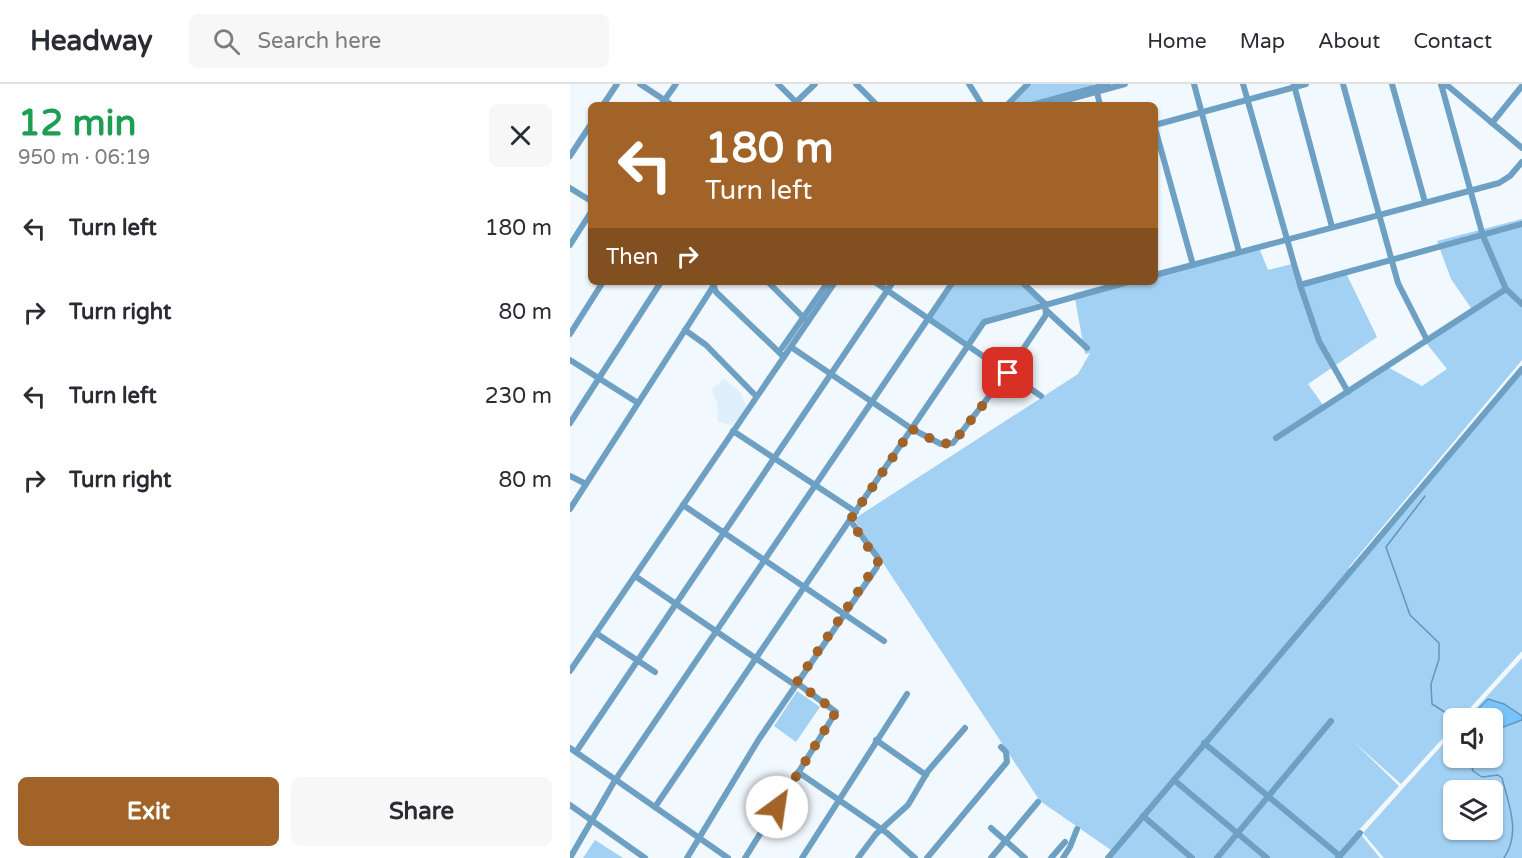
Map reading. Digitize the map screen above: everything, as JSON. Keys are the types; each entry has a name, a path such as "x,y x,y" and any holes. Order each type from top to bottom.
{"street":[{"path":"605,102 617,84"},
{"path":"640,84 662,102 676,84"},
{"path":"777,84 794,102"},
{"path":"798,102 815,84"},
{"path":"856,84 874,102"},
{"path":"969,84 980,102"},
{"path":"1010,102 1028,84"},
{"path":"1056,102 1108,84"},
{"path":"1043,102 1096,88 1125,84"},
{"path":"1194,84 1239,252"},
{"path":"1243,84 1300,285 1319,341 1348,392"},
{"path":"1158,125 1294,85 1306,84"},
{"path":"1343,84 1403,295 1428,340"},
{"path":"1392,84 1425,202"},
{"path":"1522,148 1446,84 1441,84 1483,236 1506,289 1522,304"},
{"path":"1455,92 1462,84"},
{"path":"1294,85 1332,227"},
{"path":"1492,123 1522,86"},
{"path":"570,156 588,129"},
{"path":"1158,137 1193,265"},
{"path":"1158,274 1504,180 1522,162"},
{"path":"570,188 588,199"},
{"path":"570,245 588,217"},
{"path":"1300,285 1522,224"},
{"path":"570,334 601,285"},
{"path":"570,423 659,285"},
{"path":"570,509 713,285"},
{"path":"714,285 716,292 781,352"},
{"path":"771,285 806,320"},
{"path":"781,352 791,347 826,285"},
{"path":"570,671 733,431 781,352 833,285"},
{"path":"879,285 1041,396"},
{"path":"729,858 573,750 638,661 892,285"},
{"path":"570,858 616,779 952,285"},
{"path":"1025,285 1087,348"},
{"path":"655,807 968,346 988,320 1046,307 1118,285"},
{"path":"1276,438 1506,289"},
{"path":"791,347 912,429 941,444 953,443 1008,373 1043,322 1046,307"},
{"path":"685,330 706,345 756,396"},
{"path":"570,360 638,403"},
{"path":"1112,857 1204,743 1522,369"},
{"path":"733,431 856,512"},
{"path":"570,476 586,484"},
{"path":"683,505 884,641"},
{"path":"687,858 759,739 878,562 850,520"},
{"path":"635,576 836,712 745,858"},
{"path":"596,633 655,672"},
{"path":"802,858 837,799 907,694"},
{"path":"1217,858 1331,721"},
{"path":"858,858 876,834 883,831 913,798 926,775 965,728"},
{"path":"876,740 926,775"},
{"path":"1204,743 1339,857 1360,833"},
{"path":"927,858 1007,762 1006,753 1001,747"},
{"path":"798,772 883,831 915,858"},
{"path":"1174,780 1267,858"},
{"path":"991,858 1038,802"},
{"path":"570,805 645,858"},
{"path":"1143,816 1192,858"},
{"path":"992,828 1025,858"},
{"path":"1063,858 1077,829"},
{"path":"1051,858 1065,842"}],"shaded area":[{"path":"1032,84 1093,84 1093,86 1035,102 1014,102"},
{"path":"1522,219 1522,360 1349,567 1350,569 1522,371 1522,651 1470,708 1443,708 1443,738 1401,784 1353,741 1399,786 1358,831 1380,858 1107,858 1111,850 1040,801 854,519 1078,374 1090,353 1085,354 1074,293 1105,285 1158,285 1158,271 1258,245 1268,270 1296,263 1303,281 1345,271 1377,337 1308,384 1323,405 1384,365 1422,386 1447,369 1423,339 1471,308 1451,279 1437,241"},
{"path":"955,285 1022,285 1040,303 988,318 968,342 932,318"},
{"path":"724,379 739,391 746,404 743,414 732,425 718,422 717,403 712,389"},
{"path":"1522,658 1522,858 1384,858 1363,833 1443,744 1443,768 1503,768 1503,708 1476,708"},
{"path":"797,691 820,707 796,742 774,726"},
{"path":"1488,699 1504,704 1522,716 1522,720 1503,727 1503,708 1479,708"},
{"path":"595,840 623,858 583,858"}],"waterway":[{"path":"1425,496 1386,547 1410,615 1439,643 1439,659 1431,684 1432,704 1443,711"},
{"path":"1472,768 1482,777 1498,775 1502,778 1513,829 1512,839 1504,858"}],"route":[{"path":"777,807 836,712 797,682 877,567 878,558 850,520 912,429 941,444 953,443 959,439 1008,373"}]}
